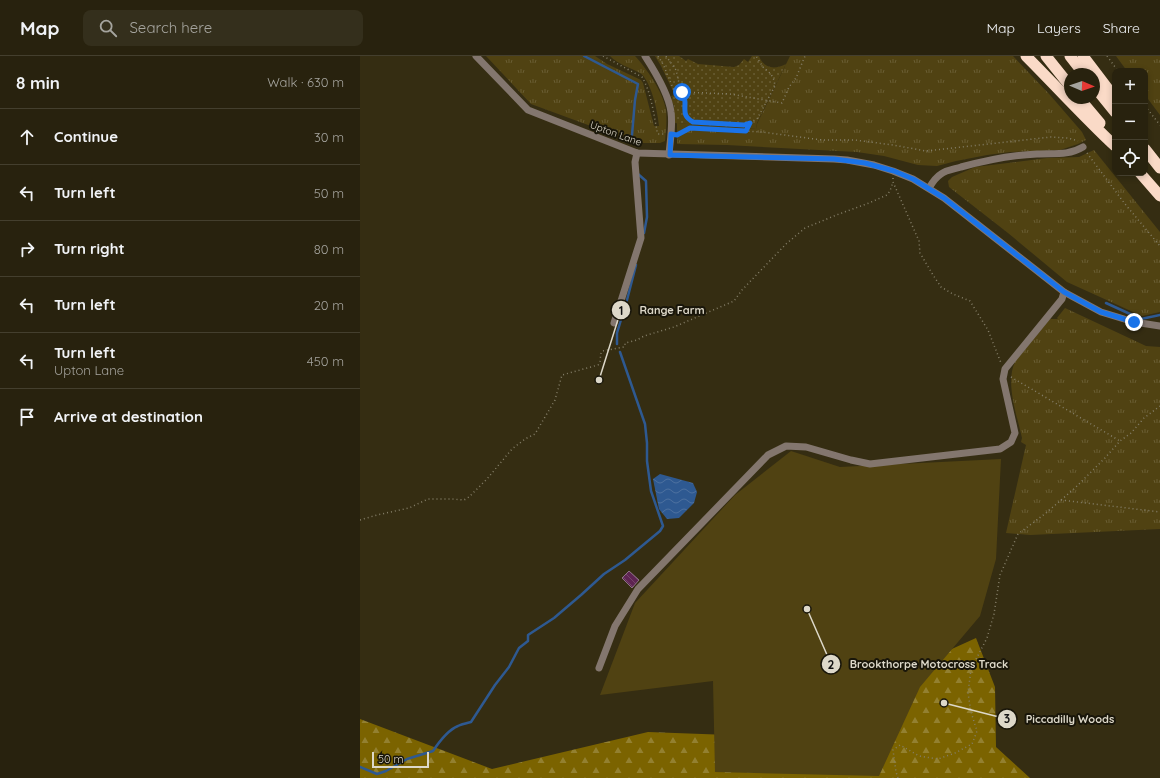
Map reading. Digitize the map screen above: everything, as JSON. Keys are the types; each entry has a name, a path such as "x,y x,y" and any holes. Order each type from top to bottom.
{"highway":[{"path":"1026,56 1072,102 1088,121 1112,143"},
{"path":"1046,56 1064,78"},
{"path":"1070,56 1079,68"},
{"path":"1083,56 1112,94"},
{"path":"1100,93 1112,108"},
{"path":"1084,104 1113,140"},
{"path":"1148,153 1160,168"},
{"path":"1143,176 1160,196"}],"street":[{"name":"Upton Lane","path":"476,56 528,110 637,153 834,159 865,163 894,171 913,179 944,198 1064,292 1101,312 1134,322 1160,326"},
{"path":"645,56 658,78 671,110 670,155"},
{"path":"929,188 936,178 942,173 982,161 1012,156 1066,153 1083,147"},
{"path":"614,323 641,238 635,162 637,153"},
{"path":"599,668 615,626 638,589 768,455 786,446 806,447 870,464 1000,449 1011,442 1015,434 1003,378 1005,369 1062,299 1064,292"}],"path":[{"path":"603,56 642,77 654,112 658,134 677,135 690,128 746,131 750,123"},
{"path":"658,56 663,64 675,93 666,96"},
{"path":"666,56 676,70 685,100 684,112 688,119 693,122 744,125 757,119 775,86 772,74 763,67 756,56"},
{"path":"682,92 730,94 782,103 789,87 796,78 805,56"},
{"path":"1107,56 1116,68"},
{"path":"1148,110 1160,125"},
{"path":"360,520 409,508 428,499 464,500 469,497 487,479 512,448 535,434 555,400 562,375 598,365 600,363 602,351 624,347 625,343 674,327 734,301 742,290 786,244 805,228 887,195 893,182 894,171"},
{"path":"893,182 919,241 920,253 933,275 941,287 953,294 970,300 988,330 1000,362 1011,377 1120,441"},
{"path":"898,778 893,750 900,745 919,756 938,759 955,753 972,744 977,731 970,712 968,693 971,669 987,638 994,614 1000,575 1018,534 1046,513 1075,488 1120,441 1131,433 1144,418 1160,406"},
{"path":"1061,500 1160,512"}],"green space":[{"path":"486,56 595,56 607,64 641,80 654,126 659,126 651,89 644,77 640,73 624,66 610,56 635,56 654,81 662,96 666,110 665,141 660,143 637,143 531,104"},
{"path":"655,56 679,56 686,61 688,59 698,64 734,67 739,65 744,59 748,62 752,56 759,56 764,64 770,67 774,68 786,64 757,123 756,129 674,123 674,106 671,96 675,95"},
{"path":"790,56 1013,56 1050,95 1082,132 1086,140 1060,150 1010,152 987,155 937,166 918,165 884,156 857,152 727,145 677,144 677,123 756,129 757,124"},
{"path":"1116,56 1160,56 1160,115 1148,99 1148,68 1125,68"},
{"path":"1094,150 1112,172 1112,176 1115,176 1160,232 1160,312 1142,316 1067,282 949,187 948,181 952,177 975,167 1047,158 1079,157"},
{"path":"1065,308 1146,346 1160,347 1160,529 1030,535 1006,533 1026,445 1021,442 1022,438 1013,399 1011,380 1012,370 1015,362 1050,319 1058,319 1057,318"},
{"path":"791,451 840,467 1001,459 996,559 980,616 920,687 879,776 715,772 713,681 600,695 635,603 735,495"},
{"path":"976,638 995,687 996,747 1030,778 360,778 360,719 492,769 648,732 756,736"}],"water":[{"path":"660,474 693,483 697,492 694,503 679,518 667,519 659,509 653,479"}],"building":[{"path":"629,571 639,580 632,588 622,578"}],"waterway":[{"path":"584,56 638,84 632,135"},
{"path":"638,174 646,181 647,217 644,233"},
{"path":"617,344 617,333 636,265"},
{"path":"1106,303 1141,319 1160,315"},
{"path":"360,767 377,774 386,771 407,759 433,751 447,733 460,725 471,722 495,685 509,667 519,648 528,641 528,635 554,618 604,574 625,560 660,531 663,526 651,491 647,461 645,424 620,352"}],"place":[{"name":"Range Farm","path":"599,380"},
{"name":"Brookthorpe Motocross Track","path":"807,609"},
{"name":"Piccadilly Woods","path":"944,703"}],"route":[{"path":"682,92 685,100 684,112 688,119 693,122 744,125 750,123 746,131 690,128 677,135 671,134 670,155 834,159 865,163 894,171 913,179 944,198 1064,292 1101,312 1134,322"}]}
